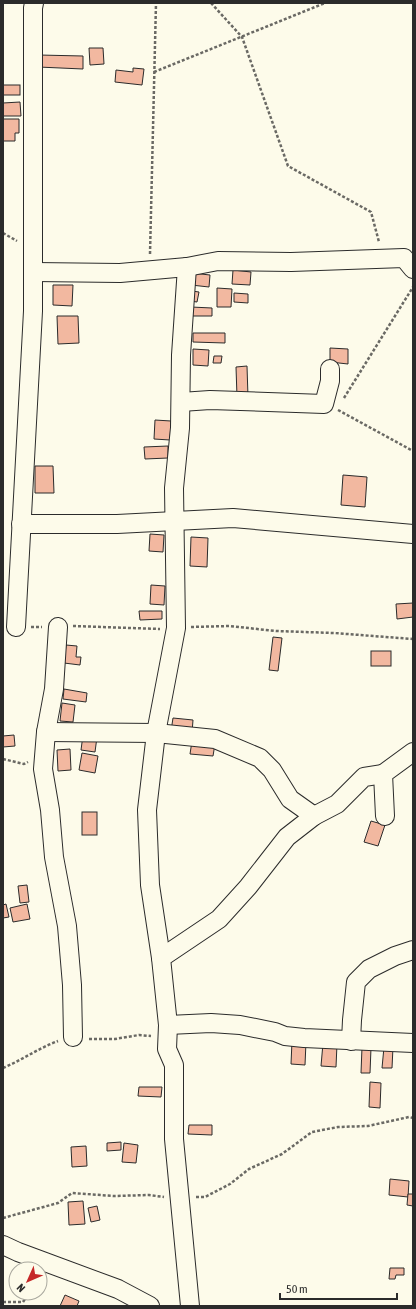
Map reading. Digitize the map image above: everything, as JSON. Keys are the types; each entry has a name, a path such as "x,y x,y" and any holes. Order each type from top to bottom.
{"street":[{"path":"16,627 33,311 34,272 32,185 34,3"},
{"path":"34,272 120,273 187,267 218,261 291,262 383,258 404,258 413,269"},
{"path":"187,267 181,355 180,428 174,488 176,628 156,733 147,810 150,885 161,958 168,1026 167,1048 174,1065 174,1140 190,1306"},
{"path":"181,402 210,400 324,404 330,381 330,369"},
{"path":"21,524 117,524 233,518 413,534"},
{"path":"58,627 54,689 46,732 42,769 50,810 54,857 67,926 72,985 72,1037"},
{"path":"46,732 156,733 215,739 260,758 272,770 290,799 314,816"},
{"path":"161,958 218,919 248,887 287,837 314,816 337,804 364,777 383,774 413,752"},
{"path":"383,774 385,816"},
{"path":"351,1041 356,982 368,969 395,956 413,950"},
{"path":"168,1026 211,1023 259,1029 285,1036 351,1041 413,1042"},
{"path":"3,1245 118,1289 150,1306"}],"path":[{"path":"156,3 149,253 167,269"},
{"path":"211,3 242,37 288,166 371,212 383,258"},
{"path":"154,72 325,3"},
{"path":"341,402 413,287"},
{"path":"337,409 413,451"},
{"path":"16,627 92,626 169,629 229,626 276,631 334,633 413,639"},
{"path":"3,759 24,764 44,755"},
{"path":"3,1218 58,1203 72,1193 114,1196 149,1195 179,1199 205,1197 230,1184 249,1168 282,1154 312,1132 338,1127 368,1126 409,1116 413,1118"},
{"path":"3,1302 24,1301"}],"building":[{"path":"89,48 103,48 104,64 90,65"},
{"path":"39,55 83,56 83,69 38,67"},
{"path":"133,68 144,69 142,85 115,82 116,70 133,72"},
{"path":"3,85 20,85 20,95 3,95"},
{"path":"20,102 21,116 3,116 3,103"},
{"path":"3,119 19,119 19,133 15,133 15,141 3,141"},
{"path":"233,270 251,272 250,285 232,284"},
{"path":"192,273 210,275 209,287 191,285"},
{"path":"53,285 73,285 72,306 53,305"},
{"path":"217,288 232,289 231,307 217,307"},
{"path":"192,291 199,292 197,302 190,301"},
{"path":"234,293 248,294 248,303 234,302"},
{"path":"191,307 212,308 212,316 191,316"},
{"path":"57,316 78,316 79,343 58,344"},
{"path":"193,333 225,333 225,343 193,342"},
{"path":"330,348 348,349 348,364 330,362"},
{"path":"193,349 209,350 208,366 193,365"},
{"path":"214,356 222,356 221,363 213,363"},
{"path":"247,366 248,397 237,397 236,367"},
{"path":"155,420 171,421 170,440 154,439"},
{"path":"168,446 168,458 145,459 144,447"},
{"path":"35,466 53,466 54,493 35,493"},
{"path":"343,475 367,477 365,507 341,505"},
{"path":"150,534 164,535 163,552 149,551"},
{"path":"191,537 208,538 207,567 190,566"},
{"path":"151,585 165,586 164,605 150,604"},
{"path":"413,603 413,617 397,619 396,604"},
{"path":"139,611 162,611 162,619 140,620"},
{"path":"273,637 282,638 278,671 269,670"},
{"path":"66,645 77,646 76,657 81,657 80,665 64,663"},
{"path":"371,651 391,651 391,666 371,666"},
{"path":"64,689 87,693 86,702 63,699"},
{"path":"62,703 75,705 73,722 60,721"},
{"path":"173,718 193,720 192,733 171,731"},
{"path":"14,735 15,746 3,747 3,736"},
{"path":"83,735 97,737 95,752 81,750"},
{"path":"192,741 215,744 213,756 190,754"},
{"path":"70,749 71,770 58,771 57,750"},
{"path":"82,753 98,756 95,773 79,770"},
{"path":"82,812 97,812 97,835 82,835"},
{"path":"371,821 385,825 378,846 364,842"},
{"path":"27,885 29,902 20,903 18,886"},
{"path":"6,904 9,917 3,918 3,905"},
{"path":"27,904 30,919 13,922 10,908"},
{"path":"292,1041 306,1042 305,1065 291,1064"},
{"path":"323,1043 337,1044 336,1067 321,1066"},
{"path":"362,1047 371,1048 370,1073 361,1073"},
{"path":"384,1047 393,1047 392,1068 382,1068"},
{"path":"370,1082 381,1083 380,1108 369,1107"},
{"path":"139,1087 162,1087 161,1097 138,1096"},
{"path":"189,1125 212,1125 212,1135 188,1134"},
{"path":"121,1142 121,1150 107,1151 107,1143"},
{"path":"124,1143 138,1145 136,1163 122,1162"},
{"path":"86,1146 87,1166 72,1167 71,1147"},
{"path":"390,1179 409,1181 408,1197 389,1195"},
{"path":"408,1194 413,1194 413,1206 407,1205"},
{"path":"83,1201 85,1224 69,1225 68,1202"},
{"path":"97,1206 100,1220 91,1222 88,1208"},
{"path":"390,1268 404,1268 404,1275 396,1275 395,1279 389,1279"},
{"path":"65,1295 79,1301 77,1306 60,1306"}]}
